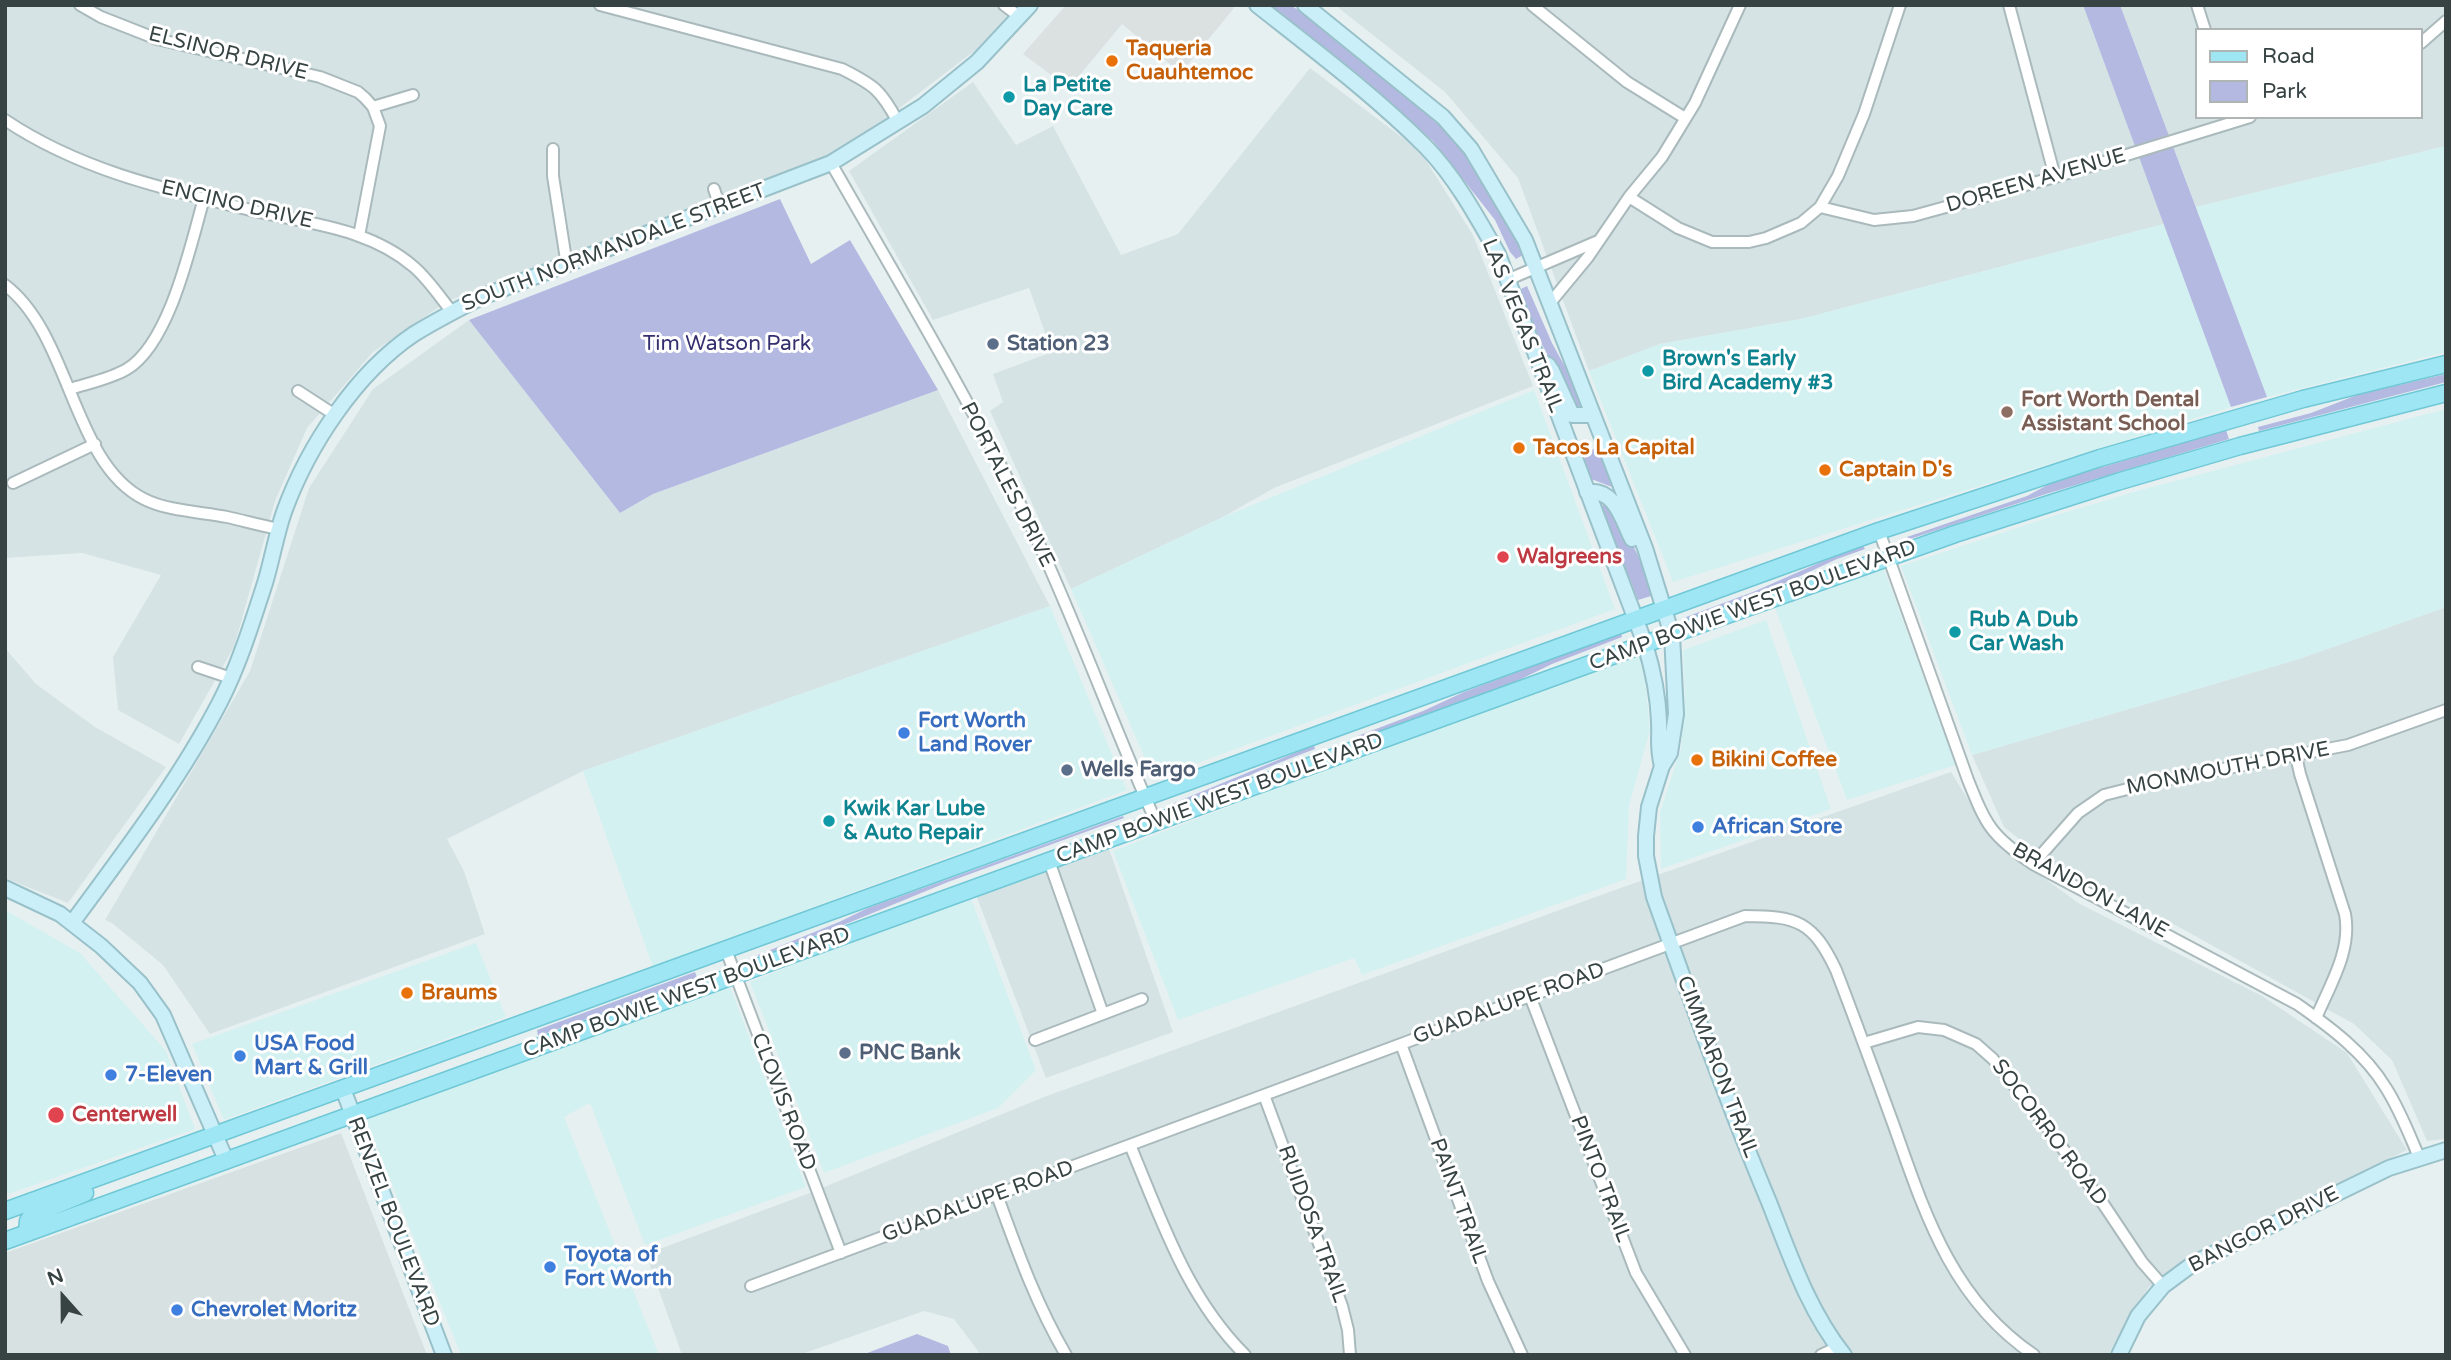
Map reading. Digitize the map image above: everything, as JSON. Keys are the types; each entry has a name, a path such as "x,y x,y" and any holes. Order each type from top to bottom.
{"main road":[{"name":"CAMP BOWIE WEST BOULEVARD","path":"5,1211 1879,531 2100,458 2302,399 2446,364"},
{"name":"CAMP BOWIE WEST BOULEVARD","path":"5,1241 1888,557 2117,482 2240,446 2446,393"},
{"path":"2240,446 2237,434 2243,427 2302,399"},
{"path":"1333,730 1343,754"},
{"path":"499,1033 509,1058"},
{"path":"27,1233 28,1221 32,1215 85,1193 93,1179"}],"street":[{"name":"ELSINOR DRIVE","path":"80,5 101,17 157,39 320,77 358,92 373,107"},
{"path":"600,5 842,68 881,92 898,122"},
{"path":"1004,5 1020,17"},
{"name":"SOUTH NORMANDALE STREET","path":"72,923 185,764 231,678 265,583 284,511 315,445 359,384 397,347 452,312 484,296 831,163 898,122 977,62 1030,5"},
{"name":"LAS VEGAS TRAIL","path":"1257,5 1328,61 1426,147 1464,195 1497,254 1645,644"},
{"name":"LAS VEGAS TRAIL","path":"1305,5 1443,117 1471,149 1517,223 1645,548 1672,635"},
{"path":"1532,5 1626,82 1685,118"},
{"path":"1550,303 1662,156 1701,91 1740,5"},
{"path":"1629,197 1678,228 1712,242 1749,242 1801,223 1820,207 1838,176 1864,114 1900,5"},
{"path":"2009,5 2055,177"},
{"path":"2197,5 2204,28"},
{"path":"2423,41 2446,21"},
{"path":"359,236 380,136 380,126 373,107 413,95"},
{"name":"DOREEN AVENUE","path":"1820,207 1874,220 1934,211 2055,177 2234,119"},
{"name":"ENCINO DRIVE","path":"5,120 57,151 110,173 359,236 415,267 452,312"},
{"path":"553,149 553,176 566,266"},
{"name":"PORTALES DRIVE","path":"831,163 991,447 1030,525 1156,822"},
{"path":"714,189 720,207"},
{"path":"70,389 129,368 143,354 159,329 178,289 204,198"},
{"path":"1507,280 1598,241"},
{"path":"5,285 31,309 100,456 122,485 146,500 279,529"},
{"path":"1536,359 1548,365 1572,415 1593,415"},
{"path":"298,391 335,415"},
{"path":"13,483 95,444"},
{"path":"1587,492 1597,490 1610,498 1632,539 1645,548"},
{"name":"BRANDON LANE","path":"1879,531 1983,818 2000,840 2033,864 2285,998 2346,1040 2374,1071 2399,1111 2419,1157"},
{"name":"CIMMARON TRAIL","path":"1672,635 1676,714 1670,753 1662,766 1649,807 1646,856 1654,897 1749,1154 1805,1291 1821,1323 1841,1351"},
{"name":"CIMMARON TRAIL","path":"1645,644 1657,689 1660,726 1657,748 1662,766"},
{"path":"198,667 231,678"},
{"name":"MONMOUTH DRIVE","path":"2033,864 2078,813 2104,795 2155,782 2348,745 2446,710"},
{"path":"2296,757 2348,929 2343,954 2316,1018"},
{"path":"1049,861 1103,1014"},
{"path":"5,888 60,914 140,982 163,1014 226,1160"},
{"name":"GUADALUPE ROAD","path":"751,1286 1745,916 1787,918 1815,933 1824,944 1864,1043 1930,1226 1952,1266 2002,1331 2034,1355"},
{"name":"CLOVIS ROAD","path":"726,950 841,1253"},
{"name":"PINTO TRAIL","path":"1530,996 1636,1273 1685,1355"},
{"path":"1035,1040 1142,999"},
{"name":"SOCORRO ROAD","path":"1864,1043 1918,1027 1944,1030 1976,1044 1993,1059 2048,1127 2142,1262 2163,1286"},
{"name":"PAINT TRAIL","path":"1401,1044 1488,1281 1521,1355"},
{"name":"RENZEL BOULEVARD","path":"343,1089 444,1355"},
{"name":"RUIDOSA TRAIL","path":"1264,1095 1335,1284 1348,1330 1350,1355"},
{"path":"1130,1145 1183,1272 1215,1322 1245,1355"},
{"name":"BANGOR DRIVE","path":"2119,1355 2138,1316 2163,1286 2185,1269 2389,1168 2446,1150"},
{"path":"997,1195 1035,1296 1066,1355"},
{"path":"1821,1355 1841,1351"}],"shaded area":[{"path":"5,5 1018,5 977,49 843,151 448,301 373,352 307,428 275,501 234,647 179,744 118,710 113,657 161,575 82,553 5,558"},
{"path":"1066,5 1230,5 1234,8 1181,73 1122,24 1069,88 1023,54"},
{"path":"1335,5 2083,5 2164,224 1801,319 1660,344 1589,371 1518,178 1445,92"},
{"path":"2120,5 2446,5 2446,146 2196,207"},
{"path":"1310,68 1420,151 1473,235 1533,386 1274,488 1223,517 1071,589 990,411 1003,402 993,374 1052,352 1029,288 933,320 849,171 973,82 1016,145 1053,126 1121,255 1178,234"},
{"path":"2446,146 2446,352 2267,397 2196,207"},
{"path":"2164,224 2231,407 1673,582 1589,371 1660,344 1801,319"},
{"path":"469,320 620,513 653,494 938,390 1050,606 583,771 447,839 464,871 485,934 210,1034 163,965 105,920 250,671 309,488 373,389"},
{"path":"1534,390 1615,609 1154,779 1071,589 1223,517"},
{"path":"2446,409 2446,607 2299,659 1972,755 1901,566 2137,491"},
{"path":"1884,569 1956,765 1847,800 1775,608"},
{"path":"1050,606 1127,790 653,967 583,771"},
{"path":"2446,607 2446,1139 2427,1141 2392,1060 2354,1024 2177,926 2068,872 2029,847 2004,827 1972,755 2299,659"},
{"path":"1766,620 1831,809 1661,869 1660,812 1681,748 1685,698 1683,650"},
{"path":"5,648 36,684 95,727 166,767 68,903 5,878"},
{"path":"1642,648 1650,730 1629,806 1626,879 1362,975 1354,958 1178,1020 1113,851"},
{"path":"1951,772 1995,843 2080,904 2262,996 2347,1053 2407,1150 2183,1261 2148,1288 2108,1355 981,1355 954,1319 924,1311 799,1355 682,1355 646,1254 807,1194 1044,1097 1612,891"},
{"path":"1109,849 1173,1032 1046,1078 976,895"},
{"path":"970,896 1036,1070 998,1108 824,1173 750,982"},
{"path":"5,910 80,953 166,1051 195,1129 5,1195"},
{"path":"476,943 506,1017 224,1120 192,1044"},
{"path":"729,984 806,1187 645,1245 590,1103 564,1117 659,1355 461,1355 366,1120"},
{"path":"341,1133 427,1355 5,1355 5,1253"}],"green space":[{"path":"1270,5 1290,5 1305,14 1343,42 1441,127 1467,155 1506,217 1523,255 1516,259 1510,252 1495,220 1433,141"},
{"path":"2083,5 2120,5 2267,397 2231,407"},
{"name":"Tim Watson Park","path":"780,199 811,264 850,240 938,390 653,494 620,513 469,320"},
{"path":"1527,286 1569,374 1582,410 1577,410 1537,335 1519,290"},
{"path":"2446,374 2446,382 2259,431 2258,427 2311,413 2357,395"},
{"path":"2226,430 2229,439 2046,494 1907,540 1907,537 2027,496 2053,482"},
{"path":"1596,448 1612,487 1591,479 1582,454"},
{"path":"1604,501 1609,503 1635,549 1647,575 1651,596 1638,600 1602,508"},
{"path":"1863,546 1865,549 1768,591 1688,620 1686,617 1753,592"},
{"path":"1621,633 1622,637 1552,664 1515,682 1356,741 1355,737 1464,692"},
{"path":"1314,745 1315,749 1173,807 1172,804"},
{"path":"1123,816 1124,818 948,882 841,926 759,957 758,955 868,908"},
{"path":"695,972 698,980 538,1036 537,1030"},
{"path":"917,1334 948,1346 951,1355 862,1355"}],"place":[{"name":"Taqueria Cuauhtemoc","path":"1112,61"},
{"name":"La Petite Day Care","path":"1009,97"},
{"name":"Station 23","path":"993,344"},
{"name":"Brown's Early Bird Academy #3","path":"1648,371"},
{"name":"Fort Worth Dental Assistant School","path":"2007,412"},
{"name":"Tacos La Capital","path":"1519,448"},
{"name":"Captain D's","path":"1825,470"},
{"name":"Walgreens","path":"1503,557"},
{"name":"Rub A Dub Car Wash","path":"1955,632"},
{"name":"Fort Worth Land Rover","path":"904,733"},
{"name":"Bikini Coffee","path":"1697,760"},
{"name":"Wells Fargo","path":"1067,770"},
{"name":"Kwik Kar Lube & Auto Repair","path":"829,821"},
{"name":"African Store","path":"1698,827"},
{"name":"Braums","path":"407,993"},
{"name":"PNC Bank","path":"845,1053"},
{"name":"USA Food Mart & Grill","path":"240,1056"},
{"name":"7-Eleven","path":"111,1075"},
{"name":"Centerwell","path":"56,1115"},
{"name":"Toyota of Fort Worth","path":"550,1267"},
{"name":"Chevrolet Moritz","path":"177,1310"}]}
